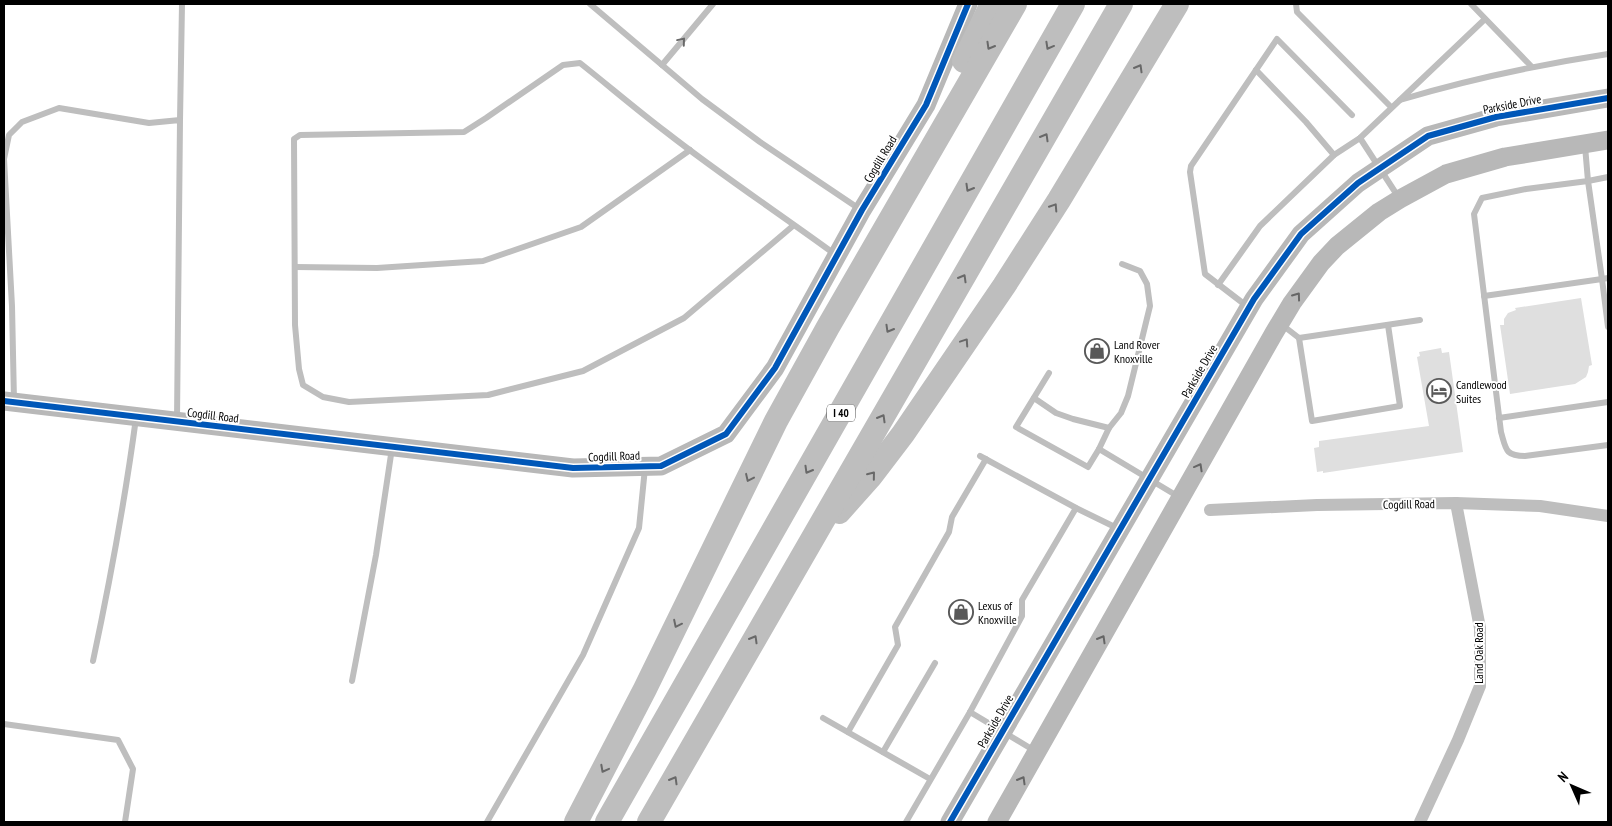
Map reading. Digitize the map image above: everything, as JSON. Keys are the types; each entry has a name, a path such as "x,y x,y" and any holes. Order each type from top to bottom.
{"highway":[{"path":"576,822 645,689 850,273 981,30 992,4"},
{"path":"776,422 828,326 1015,4"},
{"name":"I 40","path":"607,822 1073,4"},
{"path":"649,822 1121,4"},
{"path":"805,551 871,476 909,426 1004,286 1059,200 1177,4"}],"street":[{"name":"Cogdill Road","path":"9,402 573,468 661,466 726,434 775,368 862,210 926,105 968,4"},
{"name":"Parkside Drive","path":"950,822 1249,308 1300,234 1358,183 1428,136 1496,117 1608,98"},
{"path":"997,822 1182,499 1280,323 1321,263 1337,246 1379,212 1446,174 1505,157 1608,140"},
{"name":"Cogdill Road","path":"1210,510 1317,505 1456,503 1540,506 1608,516"},
{"name":"Land Oak Road","path":"1420,822 1458,740 1480,686 1480,628 1456,503"}],"lane":[{"path":"177,422 182,4"},
{"path":"590,4 702,99 760,142 862,210"},
{"path":"662,65 713,4"},
{"path":"1296,4 1297,12 1391,107"},
{"path":"1470,4 1531,66"},
{"path":"1218,285 1260,226 1334,155 1360,138 1485,19"},
{"path":"1249,308 1205,274 1190,172 1191,166 1277,39 1352,115"},
{"path":"1399,100 1443,87 1531,66 1608,54"},
{"path":"794,224 684,318 583,371 488,395 349,402 323,397 303,385 299,369 295,325 294,139 300,135 464,132 563,65 580,63 690,150 794,224 837,256"},
{"path":"1256,70 1306,122 1334,155"},
{"path":"9,402 12,306 4,159 9,135 22,122 59,108 149,123 180,120"},
{"path":"1360,138 1400,199"},
{"path":"1585,144 1588,181 1605,278 1608,327"},
{"path":"295,267 377,268 483,261 581,227 690,150"},
{"path":"1608,177 1526,189 1482,198 1474,214 1499,418 1507,451 1513,456 1525,456 1608,445"},
{"path":"1049,373 1016,427 1088,467 1109,428 1121,412 1128,396 1150,306 1147,284 1140,271 1122,264"},
{"path":"1484,296 1605,278"},
{"path":"1299,338 1420,320"},
{"path":"1280,323 1299,338 1312,421 1400,406 1388,325"},
{"path":"1034,398 1056,413 1109,428"},
{"path":"1499,418 1608,402"},
{"path":"93,661 113,568 136,417"},
{"path":"352,681 376,555 392,447"},
{"path":"1099,448 1148,480 1182,499"},
{"path":"848,732 898,645 895,627 949,532 952,518 983,458 1119,529"},
{"path":"487,822 583,655 639,528 645,466"},
{"path":"906,822 970,712 1022,616 1022,600 1076,508"},
{"path":"883,752 934,663"},
{"path":"970,712 1038,752"},
{"path":"823,718 930,779"},
{"path":"4,724 118,740 133,769 125,822"}],"building":[{"path":"1581,298 1592,365 1589,366 1586,377 1575,384 1510,394 1500,325 1504,325 1504,319 1508,313 1516,310 1515,308"},
{"name":"Candlewood Suites","path":"1441,348 1442,353 1449,352 1463,452 1323,473 1323,471 1317,472 1314,448 1319,447 1319,441 1429,426 1417,357 1420,356 1419,352"}],"cycle path":[{"path":"4,401 573,468 661,466 726,434 775,368 862,210 926,105 968,4"},
{"path":"950,822 1254,299 1301,234 1358,183 1428,136 1496,117 1608,98"}],"place":[{"name":"Land Rover Knoxville","path":"1097,351"},
{"name":"Candlewood Suites","path":"1439,391"},
{"name":"Lexus of Knoxville","path":"961,612"}]}
